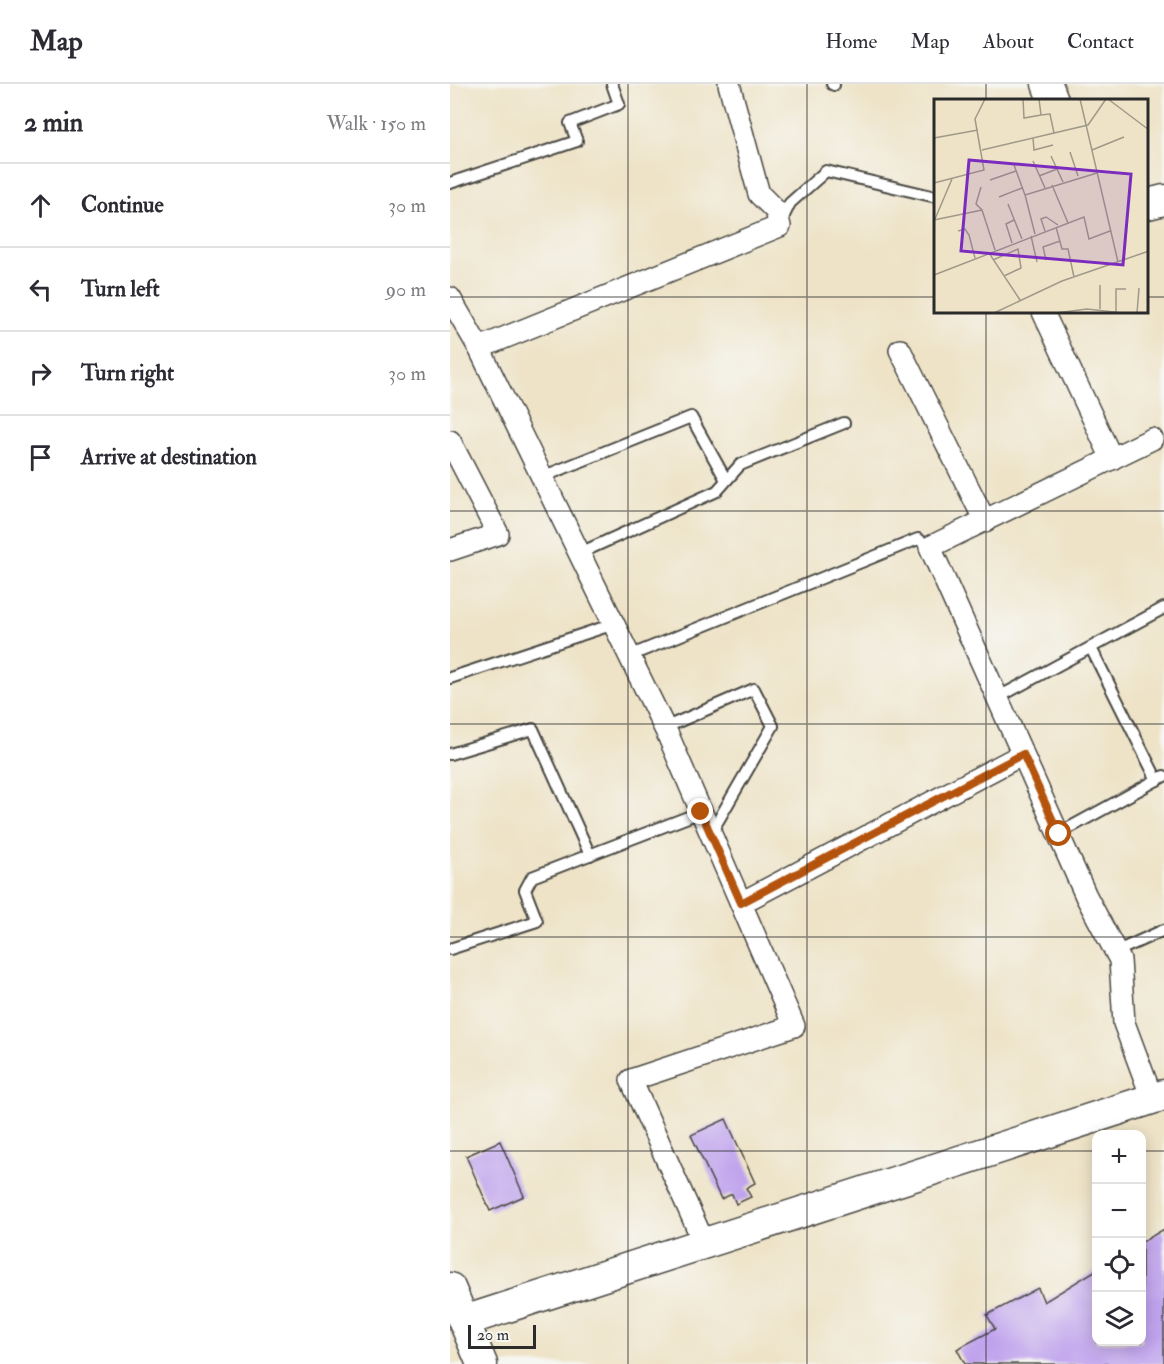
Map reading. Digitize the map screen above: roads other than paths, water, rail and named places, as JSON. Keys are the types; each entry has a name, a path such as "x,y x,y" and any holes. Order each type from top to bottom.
{"street":[{"path":"479,348 780,226 776,211 759,194 729,84"},
{"path":"1047,84 1053,99"},
{"path":"1149,204 1164,200"},
{"path":"451,303 479,348 664,728 794,1026 631,1080 704,1243"},
{"path":"1044,314 1112,459"},
{"path":"900,350 984,521"},
{"path":"464,1321 1158,1096 1124,1023 1120,960 1059,834 930,548 1152,439"},
{"path":"450,441 498,534 450,550"},
{"path":"741,903 1023,754"},
{"path":"450,1288 482,1364"}],"lane":[{"path":"450,183 577,141 570,123 619,104 612,84"},
{"path":"780,226 790,202 826,171 934,197"},
{"path":"542,477 691,417 726,480"},
{"path":"580,553 717,491 740,465 844,423"},
{"path":"629,656 918,538 930,548"},
{"path":"997,698 1164,609"},
{"path":"450,678 614,624"},
{"path":"1059,834 1161,778 1091,648"},
{"path":"664,728 754,689 772,726 711,833"},
{"path":"450,754 533,729 590,855"},
{"path":"450,949 537,921 525,890 532,877 701,812"},
{"path":"1115,952 1164,930"}]}
